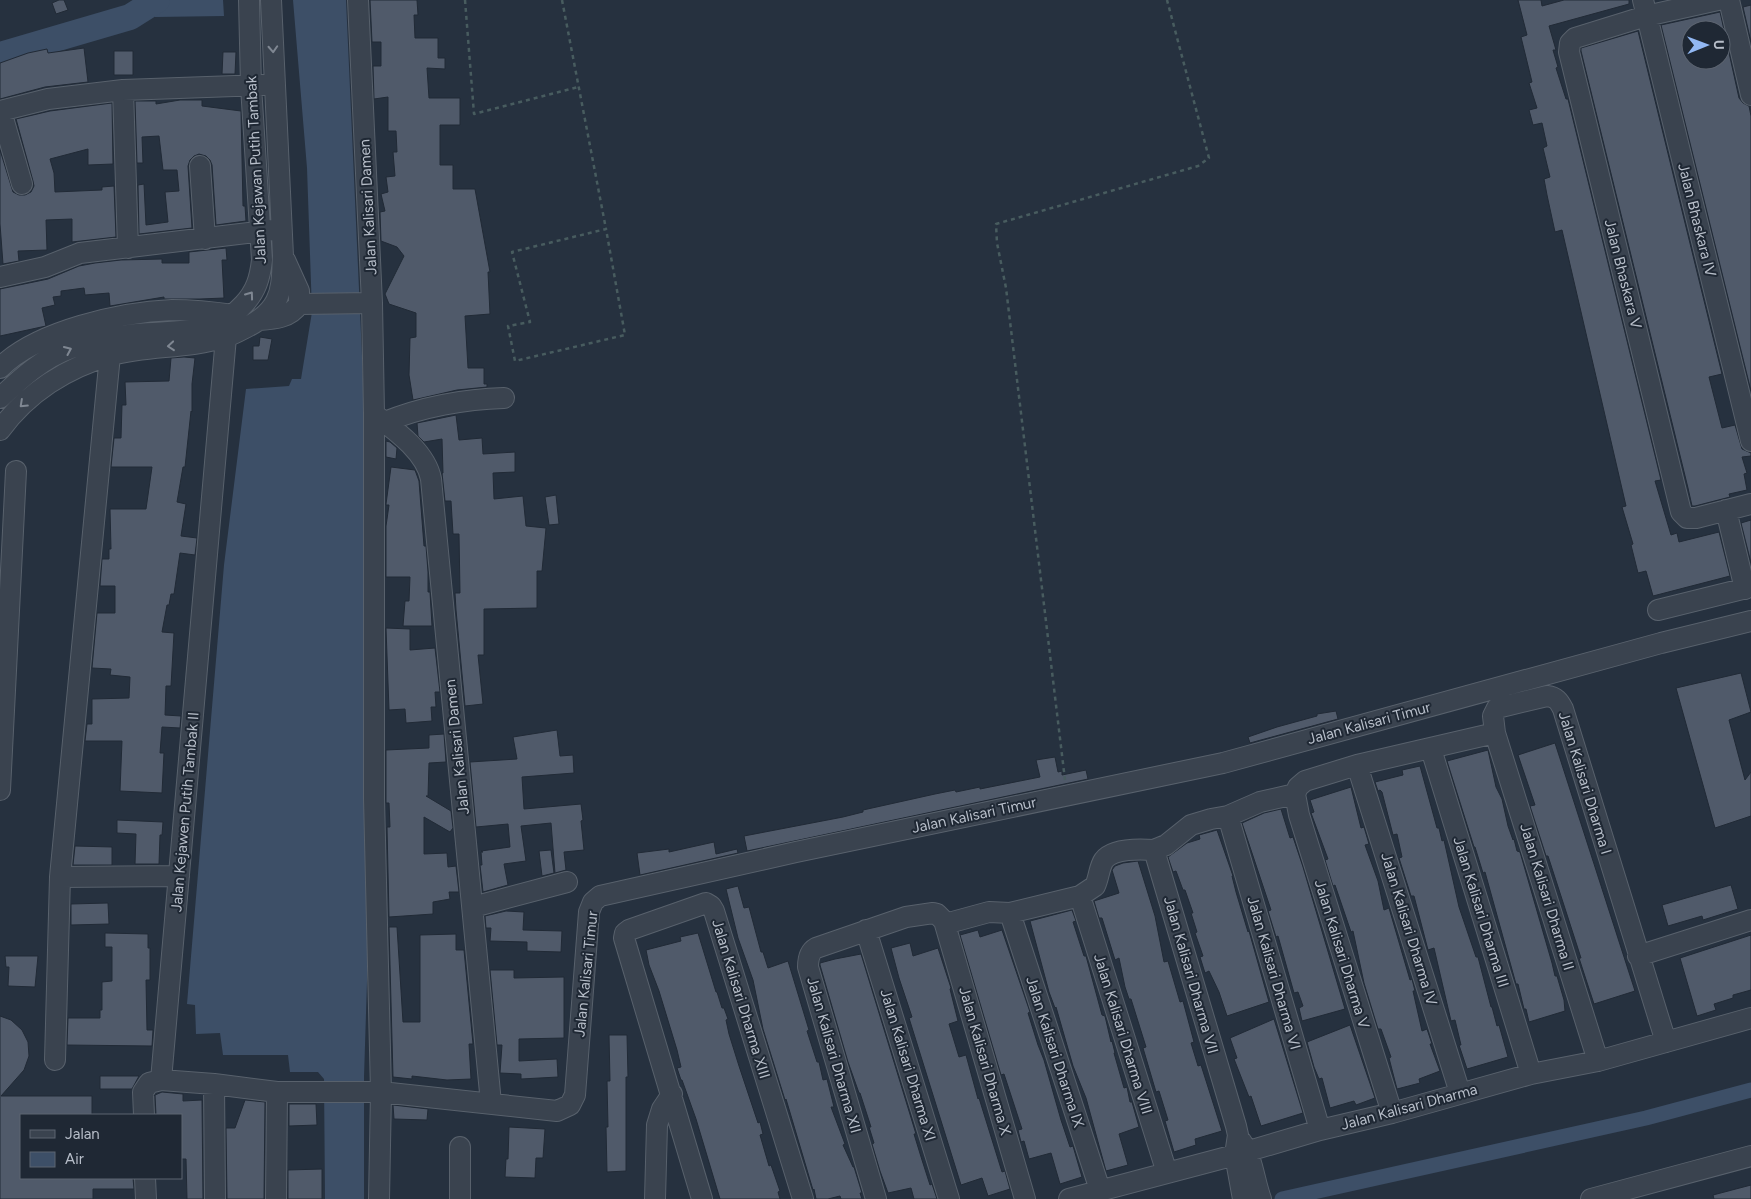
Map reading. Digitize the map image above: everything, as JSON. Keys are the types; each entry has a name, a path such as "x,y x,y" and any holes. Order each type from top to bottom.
{"street":[{"name":"Jalan Kejawan Putih Tambak","path":"0,398 39,364 69,348 98,340 136,334 196,330 214,325 233,315 251,296 258,284 262,260 251,86 249,0"},
{"name":"Jalan Kejawan Putih Tambak","path":"0,430 10,416 26,400 46,384 73,369 110,355 139,349 198,343 226,337 259,320 270,311 277,300 282,283 283,256 270,0"},
{"name":"Jalan Kalisari Damen","path":"358,0 368,304 380,418 374,798 375,1092 379,1199"},
{"path":"1644,8 1718,0"},
{"path":"1729,0 1751,95"},
{"name":"Jalan Bhaskara V","path":"1644,8 1575,38 1570,43 1569,52 1681,512 1685,517 1691,518 1726,510"},
{"name":"Jalan Bhaskara IV","path":"1644,8 1751,441"},
{"path":"22,184 1,111 48,99 123,90 275,85"},
{"path":"123,90 128,248"},
{"path":"200,166 205,238"},
{"path":"0,278 45,267 80,253 282,228"},
{"name":"Jalan Kejawan Putih Tambak","path":"259,320 274,319 290,314 304,304 283,256"},
{"path":"304,304 368,304"},
{"path":"0,368 28,347 55,335 90,324 134,314 172,310 233,315"},
{"name":"Jalan Kejawen Putih Tambak II","path":"162,1080 226,337"},
{"path":"54,1060 60,877 110,355"},
{"path":"380,418 401,416 428,408 486,398 504,398"},
{"name":"Jalan Kalisari Damen","path":"380,418 419,452 427,466 431,479 492,1103"},
{"path":"0,790 4,643 16,471"},
{"path":"1658,610 1748,588 1726,510 1751,504"},
{"name":"Jalan Kalisari Timur","path":"375,1092 558,1111 570,1105 575,1095 590,912 593,902 600,896 786,854 1223,763 1661,643 1751,621"},
{"name":"Jalan Kalisari Dharma I","path":"1495,733 1493,716 1496,708 1547,696 1555,698 1560,703 1666,1042"},
{"path":"945,924 989,912 1010,913 1080,896 1094,888 1104,860 1118,852 1154,850 1166,845 1191,825 1228,816 1260,802 1295,794 1298,787 1305,781 1357,765 1495,733"},
{"name":"Jalan Kalisari Dharma II","path":"1495,733 1598,1061"},
{"name":"Jalan Kalisari Dharma III","path":"1431,749 1531,1074"},
{"name":"Jalan Kalisari Dharma IV","path":"1357,765 1460,1093"},
{"name":"Jalan Kalisari Dharma V","path":"1295,794 1299,816 1392,1113"},
{"name":"Jalan Kalisari Dharma VI","path":"1228,816 1320,1130"},
{"name":"Jalan Kalisari Dharma VII","path":"1154,850 1240,1147 1250,1192"},
{"path":"60,877 179,876"},
{"path":"473,907 567,882"},
{"name":"Jalan Kalisari Dharma VIII","path":"1080,896 1167,1173"},
{"name":"Jalan Kalisari Dharma XIII","path":"702,1199 624,936 628,930 706,903 714,911 803,1199"},
{"name":"Jalan Kalisari Dharma XII","path":"876,1199 808,961 810,953 816,948 906,916 924,913 937,914 945,924"},
{"name":"Jalan Kalisari Dharma IX","path":"1010,913 1100,1190"},
{"path":"1638,956 1751,920"},
{"name":"Jalan Kalisari Dharma X","path":"945,924 1025,1199"},
{"name":"Jalan Kalisari Dharma XI","path":"866,930 949,1199"},
{"name":"Jalan Kalisari Dharma","path":"1069,1199 1167,1173 1240,1147 1392,1113 1531,1074 1598,1061 1751,1018"},
{"path":"144,1114 143,1092 149,1083 162,1080 277,1092 375,1092"},
{"path":"214,1084 215,1199"},
{"path":"276,1199 277,1092"},
{"path":"655,1199 657,1125 662,1109 672,1094"},
{"path":"460,1148 460,1199"},
{"path":"1591,1199 1751,1156"},
{"path":"145,1179 146,1199"}],"path":[{"path":"465,0 474,114 578,87"},
{"path":"562,0 606,229 625,336 515,361 508,326 530,322 512,252 606,229"},
{"path":"1068,796 1006,288 997,243 996,224 1198,166 1209,158 1167,0"}],"water":[{"path":"153,0 223,0 224,16 155,17"},
{"path":"293,0 346,0 366,445 368,950 364,1077 364,1199 325,1199 324,1079 318,1072 290,1072 288,1055 223,1055 220,1033 196,1034 195,1005 187,1004 224,565 246,389 289,386 292,379 301,379 312,312 307,168"}],"building":[{"path":"64,0 68,10 56,14 52,3"},
{"path":"370,0 417,0 418,15 414,15 415,38 438,38 438,58 445,58 445,69 427,68 429,98 460,98 460,125 440,125 440,165 453,165 453,189 475,189 490,272 488,272 490,314 465,316 468,368 484,368 484,384 487,384 487,387 457,390 413,400 409,375 410,338 416,337 416,313 389,304 385,294 404,256 397,247 381,241 380,212 385,211 381,194 388,192 386,177 395,176 393,152 397,152 396,131 388,131 388,97 374,99 373,66 381,66 381,42 372,42"},
{"path":"1518,0 1541,0 1542,6 1564,0 1629,0 1629,4 1549,26 1556,50 1553,50 1558,67 1556,68 1566,99 1568,99 1661,480 1655,481 1671,535 1677,533 1679,542 1719,532 1730,576 1653,596 1646,571 1638,573 1631,545 1633,544 1622,507 1626,506 1562,230 1555,232 1547,195 1544,179 1550,177 1543,148 1547,146 1542,123 1533,125 1529,110 1537,108 1529,83 1532,82 1521,37 1527,35"},
{"path":"1751,5 1751,42 1743,7"},
{"path":"1720,12 1722,20 1684,20"},
{"path":"1681,21 1681,70 1731,70 1731,62 1739,98 1749,106 1751,116 1751,391 1661,25"},
{"path":"1638,31 1722,374 1709,377 1722,428 1735,425 1742,449 1751,453 1751,456 1742,457 1747,473 1744,474 1747,490 1729,494 1730,497 1695,506 1692,506 1581,51 1581,48"},
{"path":"84,48 88,82 45,87 0,99 0,63 28,53 47,49 48,53"},
{"path":"114,51 133,51 133,75 114,75"},
{"path":"223,52 236,52 235,74 222,74"},
{"path":"180,100 202,100 202,106 241,111 243,206 245,206 246,221 216,225 212,165 206,156 199,154 190,160 188,166 192,228 139,234 138,185 144,184 146,225 168,222 165,192 179,191 177,170 163,170 159,136 142,137 143,163 137,163 135,101 156,101 156,104"},
{"path":"112,103 113,164 88,165 88,149 50,159 54,173 55,192 102,190 102,187 114,186 116,237 72,242 72,219 46,220 47,250 18,251 19,261 3,264 0,224 0,150 13,192 25,195 31,192 34,186 16,119 50,111"},
{"path":"226,248 227,260 222,260 224,298 164,299 164,297 110,306 109,293 85,295 84,288 61,291 61,296 53,297 55,305 42,308 46,326 0,336 0,289 48,279 79,266 95,263 162,259 162,263 189,263 189,252"},
{"path":"260,337 272,339 268,360 253,360 253,346 259,346"},
{"path":"171,358 195,358 192,384 192,412 185,467 183,467 177,502 186,504 181,536 197,538 195,555 180,553 174,594 171,594 169,605 167,605 162,632 174,633 171,686 166,686 165,715 181,716 180,728 162,727 160,753 164,753 162,793 120,791 122,741 85,741 87,724 92,724 92,699 129,698 130,677 110,675 111,669 92,668 97,613 115,613 115,586 100,586 102,559 109,559 109,549 111,549 110,509 146,509 152,467 111,467 114,438 121,438 122,405 126,405 125,382 169,381"},
{"path":"456,415 459,440 482,438 483,454 515,452 515,472 493,473 494,499 523,496 526,526 546,528 542,571 537,571 537,608 484,609 484,655 478,655 483,704 465,706 455,593 460,593 459,534 453,534 451,501 445,501 442,473 442,439 424,442 418,436 417,423"},
{"path":"386,441 397,448 396,459 386,457"},
{"path":"391,467 415,470 419,481 432,626 403,626 405,601 409,601 410,577 386,577 386,526 389,505 386,504"},
{"path":"556,495 559,524 549,525 545,497"},
{"path":"1751,520 1751,563 1741,523"},
{"path":"386,628 410,629 410,650 435,648 440,692 435,692 436,707 431,707 432,721 406,723 405,709 389,710"},
{"path":"1741,673 1751,712 1729,720 1745,780 1751,772 1751,816 1715,828 1676,688"},
{"path":"1336,711 1338,719 1250,743 1248,737 1317,716 1317,714"},
{"path":"557,730 560,756 573,755 574,773 522,777 524,809 581,804 584,850 564,852 566,870 555,873 551,823 521,826 526,861 504,864 508,885 483,892 480,865 482,865 481,852 483,852 481,851 510,847 508,824 476,827 470,762 517,759 513,737"},
{"path":"444,734 446,762 429,763 428,796 426,796 451,811 453,828 450,832 424,817 424,854 447,853 448,867 456,866 459,892 449,892 450,899 433,902 433,914 389,917 387,827 390,827 389,803 386,803 386,750 429,748 429,735"},
{"path":"1555,743 1635,991 1594,1004 1560,893 1530,806 1535,805 1518,755"},
{"path":"1488,750 1496,787 1502,799 1508,826 1517,851 1520,852 1555,976 1557,976 1564,1000 1565,1011 1529,1022 1518,984 1516,984 1485,872 1483,873 1474,847 1447,761"},
{"path":"1055,757 1058,772 1062,771 1062,775 1086,770 1088,779 747,851 744,836 843,817 863,812 863,810 955,790 956,792 980,787 980,789 1040,777 1036,760"},
{"path":"1420,766 1437,828 1439,828 1442,841 1444,840 1459,907 1476,957 1478,957 1491,1007 1497,1026 1499,1025 1508,1057 1467,1069 1459,1045 1461,1045 1455,1020 1451,1021 1434,948 1428,950 1414,896 1411,896 1399,858 1402,857 1397,834 1393,835 1382,792 1378,791 1375,782 1403,775 1402,770"},
{"path":"1351,787 1361,828 1364,827 1369,844 1365,845 1378,881 1384,910 1389,908 1410,980 1412,979 1422,1031 1427,1029 1432,1044 1430,1044 1440,1071 1419,1079 1420,1083 1397,1089 1389,1058 1391,1057 1381,1029 1378,1029 1364,983 1353,931 1351,932 1335,885 1333,886 1325,860 1328,859 1311,813 1314,812 1310,800"},
{"path":"1281,809 1290,838 1293,837 1303,867 1345,1009 1302,1021 1299,1008 1303,1006 1298,992 1294,993 1278,936 1276,937 1268,911 1271,910 1242,823 1264,813"},
{"path":"117,820 163,822 162,835 160,835 159,864 135,864 136,834 117,833"},
{"path":"1217,830 1233,876 1236,892 1269,1002 1227,1016 1209,971 1205,973 1200,957 1203,956 1195,933 1197,932 1191,913 1193,913 1185,890 1183,890 1176,871 1173,872 1168,857 1187,843 1200,839 1199,835"},
{"path":"714,842 716,854 737,849 738,853 640,875 637,853 669,849 669,852"},
{"path":"75,846 112,847 112,865 73,865"},
{"path":"551,850 554,873 542,876 539,851"},
{"path":"1138,861 1155,916 1164,962 1168,961 1180,1002 1183,1001 1194,1042 1191,1043 1198,1066 1201,1065 1222,1131 1195,1139 1196,1145 1174,1152 1165,1121 1168,1120 1159,1091 1156,1092 1143,1048 1146,1047 1131,999 1129,999 1125,987 1119,958 1115,960 1102,918 1099,918 1094,901 1119,893 1112,870 1115,866"},
{"path":"1731,885 1738,909 1703,920 1702,916 1668,926 1662,905"},
{"path":"738,886 744,908 749,907 761,952 763,952 768,968 788,961 809,1030 807,1031 817,1062 819,1062 823,1080 827,1079 834,1107 831,1107 845,1144 843,1145 854,1167 862,1199 841,1199 840,1196 816,1199 763,1029 753,980 738,938 726,889"},
{"path":"108,903 109,924 71,925 71,904"},
{"path":"1072,910 1076,921 1073,922 1084,956 1086,956 1102,1015 1105,1016 1124,1088 1127,1087 1139,1127 1119,1134 1128,1165 1106,1171 1086,1098 1073,1066 1056,1007 1049,992 1030,921"},
{"path":"506,911 524,912 523,930 562,931 561,952 527,951 527,942 490,941 491,928 486,928 485,916"},
{"path":"389,927 397,927 403,1022 420,1022 420,935 456,934 456,950 464,950 473,1044 469,1044 471,1079 447,1080 412,1076 412,1079 393,1077"},
{"path":"978,930 980,937 1002,930 1030,1012 1028,1013 1061,1120 1070,1147 1073,1146 1082,1177 1060,1184 1051,1153 1029,1159 1024,1141 1021,1142 1018,1130 1022,1129 1004,1074 1001,1075 960,935"},
{"path":"105,933 148,934 150,980 146,980 147,1030 153,1030 152,1046 67,1045 68,1018 100,1018 100,1010 102,1010 102,982 112,981 112,947 105,947"},
{"path":"698,933 716,992 728,1019 726,1020 729,1034 739,1066 758,1123 760,1122 763,1134 760,1135 769,1166 771,1165 780,1191 778,1192 780,1199 720,1199 696,1119 677,1068 681,1067 677,1050 649,965 646,950 681,941 680,937"},
{"path":"1751,935 1751,990 1733,995 1733,998 1714,1004 1716,1010 1697,1016 1680,958"},
{"path":"910,943 913,956 938,948 951,988 958,1021 949,1024 959,1057 966,1055 978,1099 1002,1172 1005,1171 1010,1189 988,1196 982,1178 961,1185 909,1018 912,1017 891,948"},
{"path":"861,954 916,1134 914,1134 922,1160 930,1185 932,1184 937,1199 914,1199 911,1188 888,1193 880,1171 872,1144 874,1143 869,1127 871,1127 848,1062 820,965 820,963"},
{"path":"5,956 38,956 35,987 8,986 9,967 6,967"},
{"path":"490,970 514,970 514,978 564,977 564,1038 519,1039 519,1061 557,1059 558,1077 521,1079 521,1074 500,1073 502,1045 497,1045"},
{"path":"0,1016 11,1020 22,1030 28,1042 29,1056 24,1070 1,1096 92,1096 92,1114 20,1114 20,1179 133,1179 134,1189 93,1189 93,1199 0,1199"},
{"path":"1274,1019 1303,1113 1261,1126 1251,1096 1249,1097 1234,1059 1237,1058 1230,1038"},
{"path":"1350,1025 1375,1098 1356,1105 1354,1101 1330,1108 1322,1078 1319,1079 1314,1067 1307,1042"},
{"path":"609,1035 627,1035 626,1171 607,1172 607,1081 610,1081"},
{"path":"100,1076 139,1076 132,1089 100,1089"},
{"path":"162,1092 183,1094 183,1101 202,1100 203,1199 187,1199 186,1159 182,1159 182,1114 156,1114 155,1095"},
{"path":"245,1100 265,1102 264,1199 227,1199 226,1128 235,1128"},
{"path":"289,1104 316,1104 317,1125 289,1126"},
{"path":"393,1105 428,1109 427,1120 394,1119"},
{"path":"509,1127 545,1129 543,1158 536,1158 535,1178 505,1177 506,1159 508,1159"},
{"path":"322,1169 322,1199 288,1199 288,1170"},
{"path":"1751,1185 1751,1199 1714,1199 1713,1195"}],"waterway":[{"path":"0,55 130,17 157,0"},
{"path":"1282,1199 1646,1118 1751,1090"}]}
